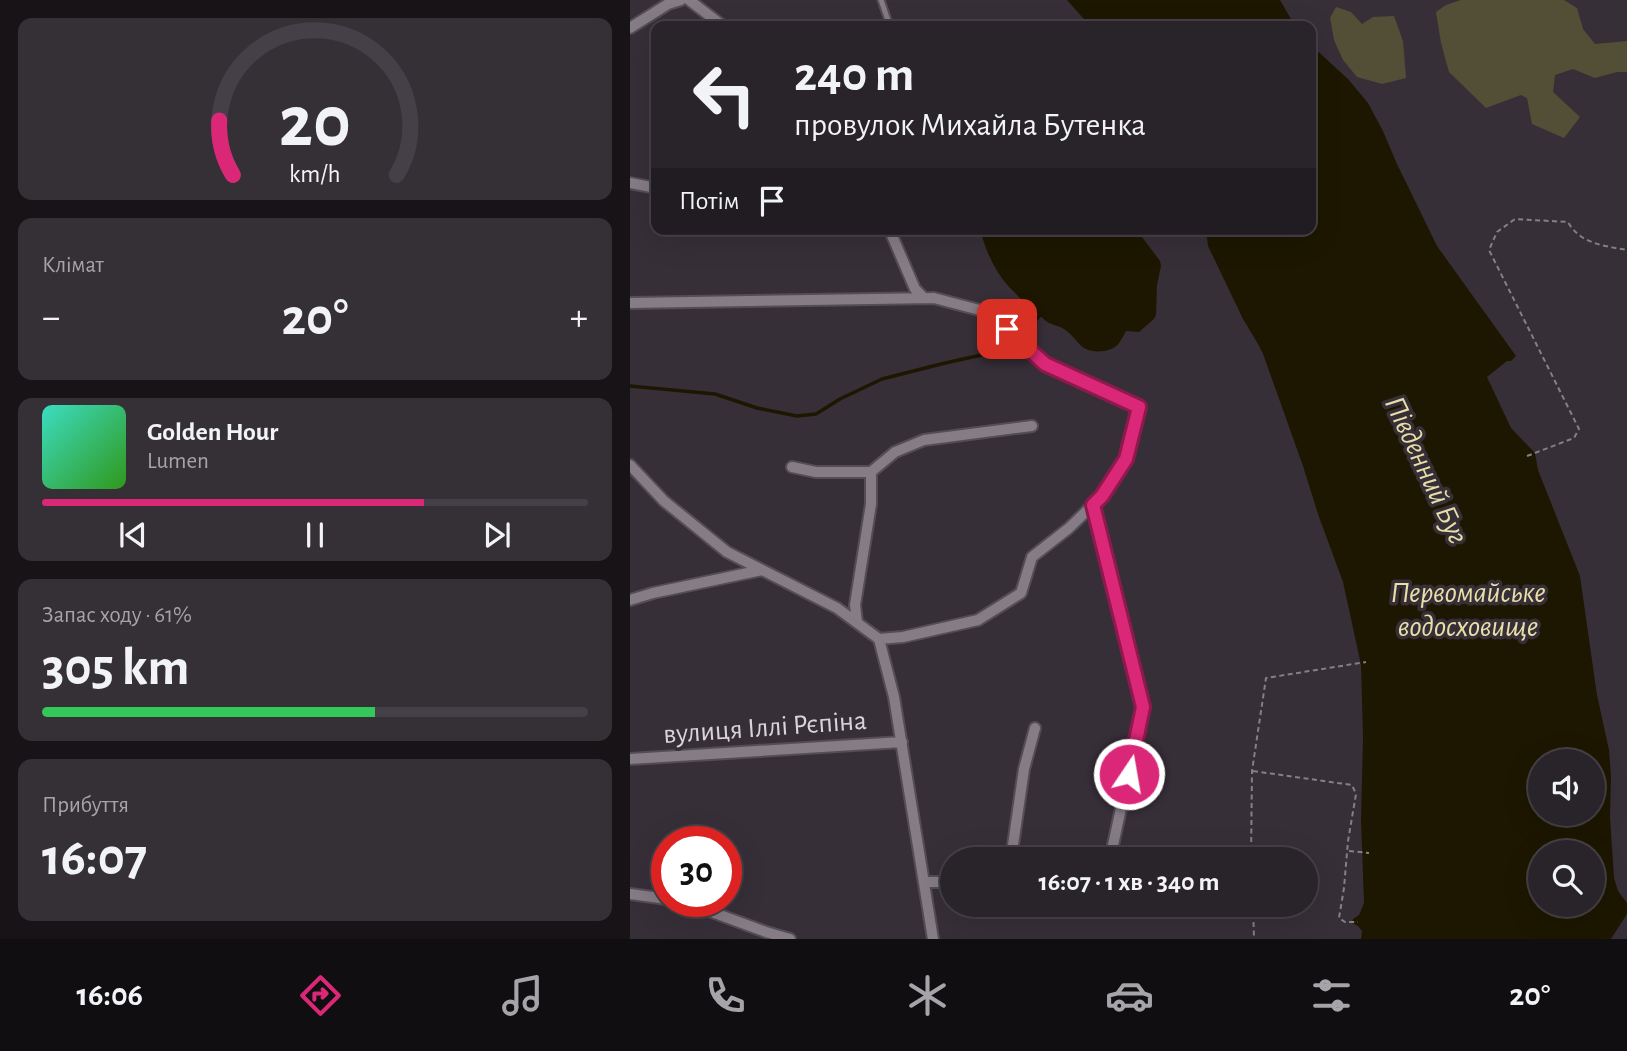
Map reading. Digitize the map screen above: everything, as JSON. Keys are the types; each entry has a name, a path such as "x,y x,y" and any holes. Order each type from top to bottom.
{"street":[{"path":"630,29 668,4 681,0"},
{"path":"689,0 716,21"},
{"path":"630,183 651,187"},
{"path":"892,235 915,289 923,297"},
{"path":"630,303 934,298 987,312 1045,364 1139,407 1126,459 1102,496 1069,528 1032,557 1021,593 978,620 903,637 879,639"},
{"path":"792,467 816,472 871,472 895,452 923,440 1032,426"},
{"path":"630,465 664,501 727,552 837,608 879,639 894,697 933,939"},
{"path":"857,622 855,605 871,504 871,472"},
{"path":"1093,505 1143,707 1113,847"},
{"path":"630,600 762,569"},
{"path":"1013,847 1024,769 1035,728"},
{"name":"вулиця Іллі Рєпіна","path":"630,759 902,742"},
{"path":"924,881 940,882"},
{"path":"630,894 651,897"},
{"path":"725,917 790,939"}],"lane":[{"path":"881,0 888,21"}],"path":[{"path":"1527,456 1574,438 1579,429 1489,250 1497,232 1515,219 1568,222 1579,236 1598,245 1627,250"},
{"path":"1251,847 1252,771 1266,678 1366,662"},
{"path":"1252,771 1352,785 1356,794 1339,918 1343,921 1358,922"},
{"path":"1347,851 1369,853"},
{"path":"1253,917 1254,939"}],"shaded area":[{"path":"1461,0 1564,0 1577,8 1583,29 1595,44 1627,41 1627,72 1595,78 1573,69 1555,75 1553,92 1580,117 1564,138 1532,124 1527,98 1521,95 1486,108 1449,72 1441,43 1436,12"},
{"path":"1336,7 1351,12 1362,24 1373,17 1394,16 1403,41 1406,78 1382,84 1357,77 1343,60 1334,40 1330,18"}],"water":[{"path":"1067,0 1280,0 1292,21 1086,21"},
{"name":"Первомайське водосховище","path":"1316,50 1348,79 1368,103 1437,246 1516,356 1487,377 1511,428 1535,453 1538,470 1580,576 1597,695 1609,750 1614,878 1618,891 1627,903 1627,914 1611,939 1361,939 1362,931 1352,923 1364,903 1361,665 1343,582 1263,354 1208,246 1207,235 1316,235"},
{"path":"982,235 1140,235 1161,266 1156,315 1139,332 1126,331 1115,347 1104,351 1089,350 1064,329 1049,323 1022,300 999,274"}],"waterway":[{"path":"1020,337 1042,313"},
{"path":"630,386 715,394 757,408 797,416 816,414 882,379 995,352 1015,342"}],"route":[{"path":"1007,329 1045,364 1139,407 1126,459 1093,505 1143,707 1129,774"}],"water label":[{"name":"Південний Буг","path":"1426,470"}]}
